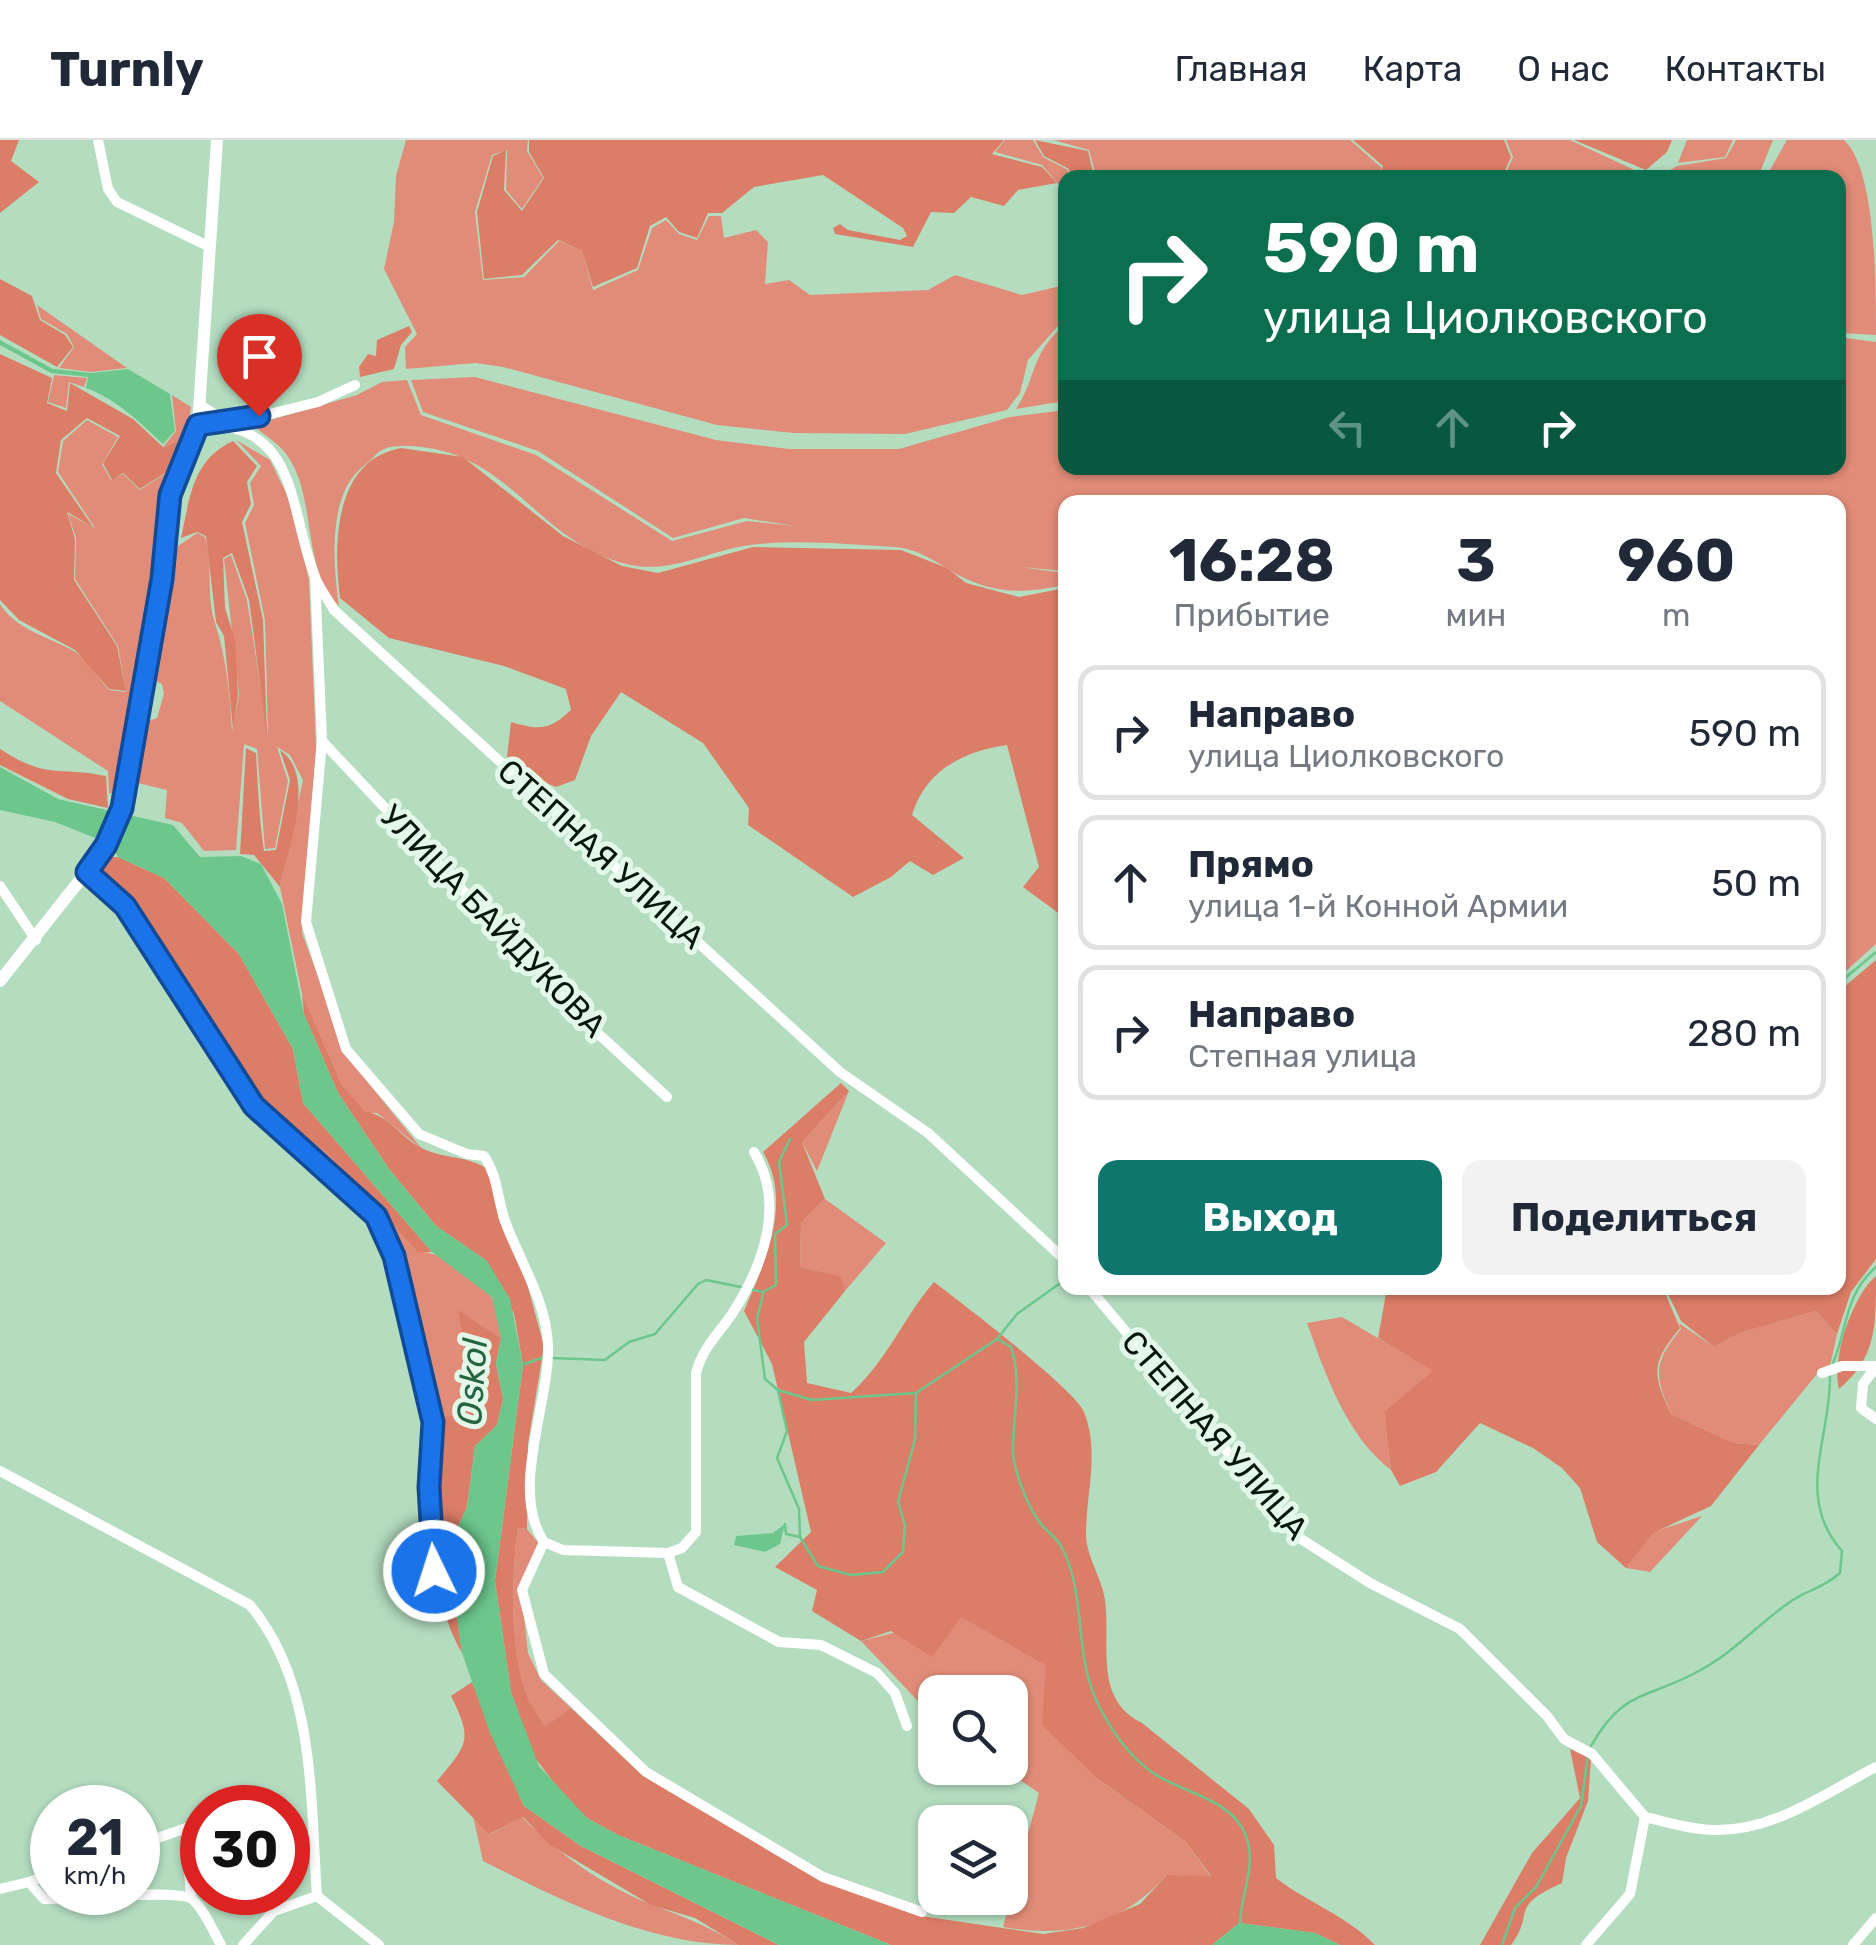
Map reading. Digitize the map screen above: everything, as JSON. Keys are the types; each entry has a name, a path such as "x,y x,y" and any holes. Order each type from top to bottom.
{"main road":[{"path":"0,981 87,872 106,845 122,808 162,579 170,495 198,425 217,140"}],"street":[{"path":"98,140 108,189 116,202 210,248"},
{"path":"198,425 230,424 318,402 355,384"},
{"name":"СТЕПНАЯ УЛИЦА","path":"200,405 276,452 291,485 315,578 334,610 840,1072 928,1133 1058,1254"},
{"path":"315,578 322,742 306,922 346,1049 419,1134 468,1154 484,1156 494,1170 504,1219 541,1309 547,1360 534,1441 532,1511 534,1528 544,1542 563,1550 668,1553 682,1548 696,1532 696,1374 703,1349 732,1314 768,1232 768,1176 754,1152"},
{"name":"УЛИЦА БАЙДУКОВА","path":"322,742 591,1027 668,1097"},
{"path":"87,872 125,906 254,1106 376,1216 394,1256 433,1422 429,1487 434,1571"},
{"path":"0,886 36,940"},
{"name":"СТЕПНАЯ УЛИЦА","path":"1095,1295 1301,1539 1370,1583 1460,1629 1547,1716 1557,1733 1589,1752 1645,1818"},
{"path":"1822,1373 1842,1366 1876,1366"},
{"path":"1876,1366 1864,1384 1861,1408 1876,1420"},
{"path":"0,1471 250,1605 266,1624 301,1704 317,1896 379,1945"},
{"path":"544,1542 522,1590 544,1674 646,1772 823,1877 918,1911"},
{"path":"668,1553 678,1588 779,1642 821,1645 877,1672 895,1693 907,1726"},
{"path":"1586,1945 1630,1894 1645,1818 1712,1830 1749,1828 1784,1817 1876,1767"},
{"path":"0,1890 29,1882 44,1899 180,1893"},
{"path":"246,1944 274,1911 317,1896"},
{"path":"202,1915 221,1945"},
{"path":"1853,1945 1876,1918"}],"shaded area":[{"path":"0,140 19,140 11,161 39,182 0,213"},
{"path":"406,140 528,140 527,151 543,178 522,209 506,190 507,150 492,155 475,212 483,280 524,277 559,241 582,251 593,290 638,270 652,228 666,220 679,234 697,240 709,216 721,216 724,238 756,230 768,242 765,284 789,280 810,295 928,290 955,275 1022,295 1058,287 1058,326 1028,360 1020,393 1007,410 905,434 794,433 717,425 503,367 475,363 406,369 405,347 417,334 384,269 394,222 396,176"},
{"path":"529,140 1004,140 992,154 1042,167 1057,183 1018,190 1004,206 971,197 954,213 931,212 913,247 835,234 833,228 840,224 848,230 900,240 907,236 903,228 823,175 754,187 722,213 708,213 697,238 679,232 666,217 650,226 637,268 593,287 582,251 558,240 522,275 484,279 477,212 493,156 506,150 504,190 522,211 544,178 529,152"},
{"path":"1005,140 1033,140 1043,157 1068,170 1058,170 1058,184 1042,165 995,152"},
{"path":"1035,140 1088,151 1093,170 1069,170 1044,156"},
{"path":"1053,140 1350,140 1382,168 1094,170 1089,150"},
{"path":"1353,140 1504,140 1511,157 1505,170 1382,170 1383,166"},
{"path":"1506,140 1570,140 1634,170 1507,170 1513,157"},
{"path":"1574,140 1672,140 1667,152 1646,170"},
{"path":"1687,140 1733,140 1725,157 1678,163"},
{"path":"1736,140 1773,140 1761,170 1670,170 1677,166 1726,158"},
{"path":"1787,140 1844,140 1855,155 1872,229 1876,335 1846,333 1846,170 1770,170"},
{"path":"0,279 32,296 40,320 65,335 73,347 57,367 0,335"},
{"path":"37,305 127,368 91,372 59,368 74,347 67,334 41,319"},
{"path":"409,326 412,332 401,345 394,369 360,377 359,367 368,354 376,356 377,340"},
{"path":"1058,330 1058,402 1016,409 1039,356"},
{"path":"1846,338 1876,342 1876,944 1846,971 1846,495 1058,495 1058,570 1020,567 1058,572 1058,586 1017,591 981,585 925,556 894,547 768,543 658,567 626,564 568,536 474,464 446,452 397,446 378,453 353,477 344,492 338,510 335,550 339,606 318,571 294,467 280,447 253,425 357,395 382,382 407,380 421,415 536,455 672,541 747,521 795,526 744,518 673,538 538,451 423,412 411,380 475,377 716,440 789,449 899,449 1010,417 1058,411 1058,475 1846,475"},
{"path":"0,340 53,369 91,373 128,369 170,394 175,431 163,444 118,405 86,388 88,377 51,373 0,345"},
{"path":"0,354 52,378 47,403 67,411 70,383 133,419 163,447 181,441 168,471 140,489 123,473 112,480 103,463 120,436 87,418 61,440 56,473 93,527 67,512 75,539 74,580 117,646 126,691 109,689 75,650 19,620 0,600"},
{"path":"54,375 87,378 84,387 69,382 66,408 48,402"},
{"path":"172,395 191,407 187,435 161,512 150,614 113,794 109,793 108,771 0,701 0,604 23,626 77,653 109,690 126,692 118,646 75,579 76,538 68,514 95,528 58,472 63,441 87,420 118,437 102,464 111,480 123,474 140,490 169,471 182,442 164,446 176,431"},
{"path":"236,440 270,460 291,503 309,580 316,748 302,933 348,1058 422,1149 377,1113 365,1113 342,1085 302,994 280,887 303,780 290,755 277,747 288,781 275,848 265,849 257,749 244,744 236,850 204,851 182,823 165,818 167,790 138,783 146,722 157,718 164,694 162,684 154,680 178,546 197,533 205,537 207,547 212,613 225,662 232,731 239,695 224,559 231,555 247,600 268,735 265,620 245,523 254,505 250,483 261,466"},
{"path":"233,441 257,466 247,482 251,504 242,522 263,620 267,736 249,600 232,553 223,558 225,608 235,640 238,695 233,729 224,636 216,622 206,536 197,532 181,538 201,469 219,449"},
{"path":"401,448 463,457 563,536 622,566 658,573 753,547 901,550 947,568 966,583 1019,597 1058,589 1058,913 1023,887 1039,867 1007,745 975,752 948,766 926,786 912,815 964,858 933,875 910,861 891,877 853,897 748,825 749,808 703,743 621,692 591,736 575,780 556,787 525,774 507,757 511,722 536,727 556,722 571,710 566,689 504,666 389,638 340,598 337,553 343,507 350,486 362,469 379,456"},
{"path":"246,748 256,753 264,851 276,850 290,780 280,750 297,777 297,814 280,887 254,855 240,854"},
{"path":"0,749 41,769 106,776 108,808 68,799 0,765"},
{"path":"0,767 58,799 173,825 200,857 241,856 261,864 282,904 304,1014 338,1093 389,1169 435,1225 487,1261 510,1299 523,1365 495,1581 511,1692 539,1766 587,1818 618,1835 891,1945 779,1945 581,1846 524,1806 490,1733 462,1653 449,1568 448,1547 467,1507 475,1446 497,1425 503,1399 496,1363 501,1338 492,1297 432,1252 303,1103 293,1049 239,954 164,878 118,857 110,844 55,822 0,810"},
{"path":"104,857 118,857 164,878 239,954 293,1049 303,1103 432,1252 418,1252 325,1151 270,1116 127,901 100,877"},
{"path":"1876,960 1876,1259 1851,1292 1837,1334 1816,1311 1740,1333 1714,1347 1681,1321 1668,1295 1846,1295 1846,985"},
{"path":"302,994 342,1085 365,1112 387,1121 428,1151 473,1162 490,1171 499,1220 524,1273 544,1346 528,1444 527,1529 518,1528 513,1611 521,1675 545,1727 571,1708 642,1775 823,1881 921,1916 1043,1934 1083,1928 1140,1904 1167,1875 1211,1876 1185,1841 1097,1778 1042,1725 1046,1666 961,1617 932,1657 891,1631 861,1641 812,1611 817,1590 775,1567 811,1532 772,1364 744,1311 767,1253 776,1212 772,1171 763,1152 841,1083 849,1091 802,1142 825,1199 801,1223 800,1267 841,1276 845,1291 804,1342 807,1383 851,1393 875,1367 934,1282 1061,1385 1084,1412 1089,1427 1092,1457 1087,1542 1105,1600 1107,1669 1116,1700 1127,1713 1249,1809 1274,1845 1276,1878 1352,1925 1375,1945 1340,1945 1315,1933 1239,1923 1212,1945 891,1945 618,1835 587,1818 532,1754 511,1692 495,1581 523,1365 514,1314 487,1261 436,1226 389,1169 338,1093 304,1014"},
{"path":"849,1091 817,1171 802,1142"},
{"path":"270,1116 325,1151 418,1251 460,1267 487,1290 497,1313 501,1338 459,1311 464,1342 462,1416 436,1418 404,1276 378,1214"},
{"path":"825,1199 886,1243 845,1291 840,1276 800,1267 801,1223"},
{"path":"1876,1276 1875,1311 1867,1353 1839,1389 1838,1362 1845,1329 1859,1298"},
{"path":"1386,1295 1666,1295 1680,1328 1657,1369 1660,1389 1671,1414 1734,1443 1759,1445 1711,1506 1653,1533 1626,1568 1597,1542 1580,1488 1562,1468 1533,1448 1480,1423 1436,1472 1400,1486 1391,1470 1384,1412 1433,1371 1378,1338"},
{"path":"458,1310 501,1338 496,1363 503,1399 497,1425 475,1446 467,1507 448,1547 462,1653 441,1599 432,1508 436,1418 462,1415 464,1342"},
{"path":"1816,1311 1837,1334 1830,1366 1821,1369 1759,1445 1734,1443 1671,1414 1661,1389 1659,1369 1665,1351 1681,1329 1679,1323 1714,1347 1740,1333"},
{"path":"1342,1317 1434,1371 1384,1412 1391,1470 1375,1456 1350,1422 1330,1384 1307,1323"},
{"path":"1702,1516 1650,1572 1626,1568 1653,1532"},
{"path":"785,1524 780,1544 765,1552 734,1545 736,1536 773,1533"},
{"path":"518,1528 527,1529 540,1545 521,1589 528,1653 541,1680 571,1708 545,1728 528,1697 517,1655 513,1589"},
{"path":"960,1616 1046,1666 1097,1778 1185,1841 1211,1877 1167,1875 1112,1917 1072,1929 1003,1927 1006,1915 1028,1915 1028,1834 1039,1793 1027,1785 1028,1675 918,1675 918,1701 861,1641"},
{"path":"472,1682 524,1806 581,1846 779,1945 739,1945 695,1918 651,1905 550,1845 523,1817 489,1834 437,1781 464,1741 462,1723 451,1696"},
{"path":"1570,1749 1591,1759 1588,1801 1566,1858 1562,1883 1528,1905 1511,1945 1480,1945 1532,1853 1580,1798"},
{"path":"473,1816 490,1834 522,1817 551,1844 600,1879 739,1945 672,1938 639,1929 544,1891 483,1861"},
{"path":"1239,1923 1315,1933 1340,1945 1212,1945"}],"waterway":[{"path":"1846,977 1876,952"},
{"path":"749,1289 763,1292 776,1285 775,1234 787,1225 779,1162 790,1139"},
{"path":"1833,1363 1852,1300 1876,1267"},
{"path":"552,1358 605,1360 629,1342 655,1334 698,1284 706,1280 741,1287"},
{"path":"763,1294 757,1318 765,1379 778,1390 812,1400 916,1393 997,1339 1017,1314 1058,1285"},
{"path":"997,1339 1011,1347 1014,1360 1016,1470 1032,1510 1059,1543 1069,1565 1091,1688 1111,1726 1137,1760 1165,1780 1219,1805 1239,1823 1250,1859 1240,1926"},
{"path":"525,1364 544,1357"},
{"path":"1591,1746 1625,1705 1708,1666 1787,1604 1840,1573 1842,1551 1828,1531 1817,1488 1830,1376"},
{"path":"778,1391 787,1431 777,1458 799,1509 800,1537 786,1534 785,1524"},
{"path":"800,1537 818,1566 851,1575 883,1572 903,1552 905,1525 898,1502 915,1439 916,1394"},
{"path":"1502,1945 1515,1908 1536,1887 1581,1806 1588,1754"}],"route":[{"path":"259,416 230,424 198,425 170,495 162,579 122,808 106,845 87,872 125,906 254,1106 376,1216 394,1256 428,1391 433,1422 429,1487 434,1571"}],"water label":[{"name":"Oskol","path":"472,1382"}]}
